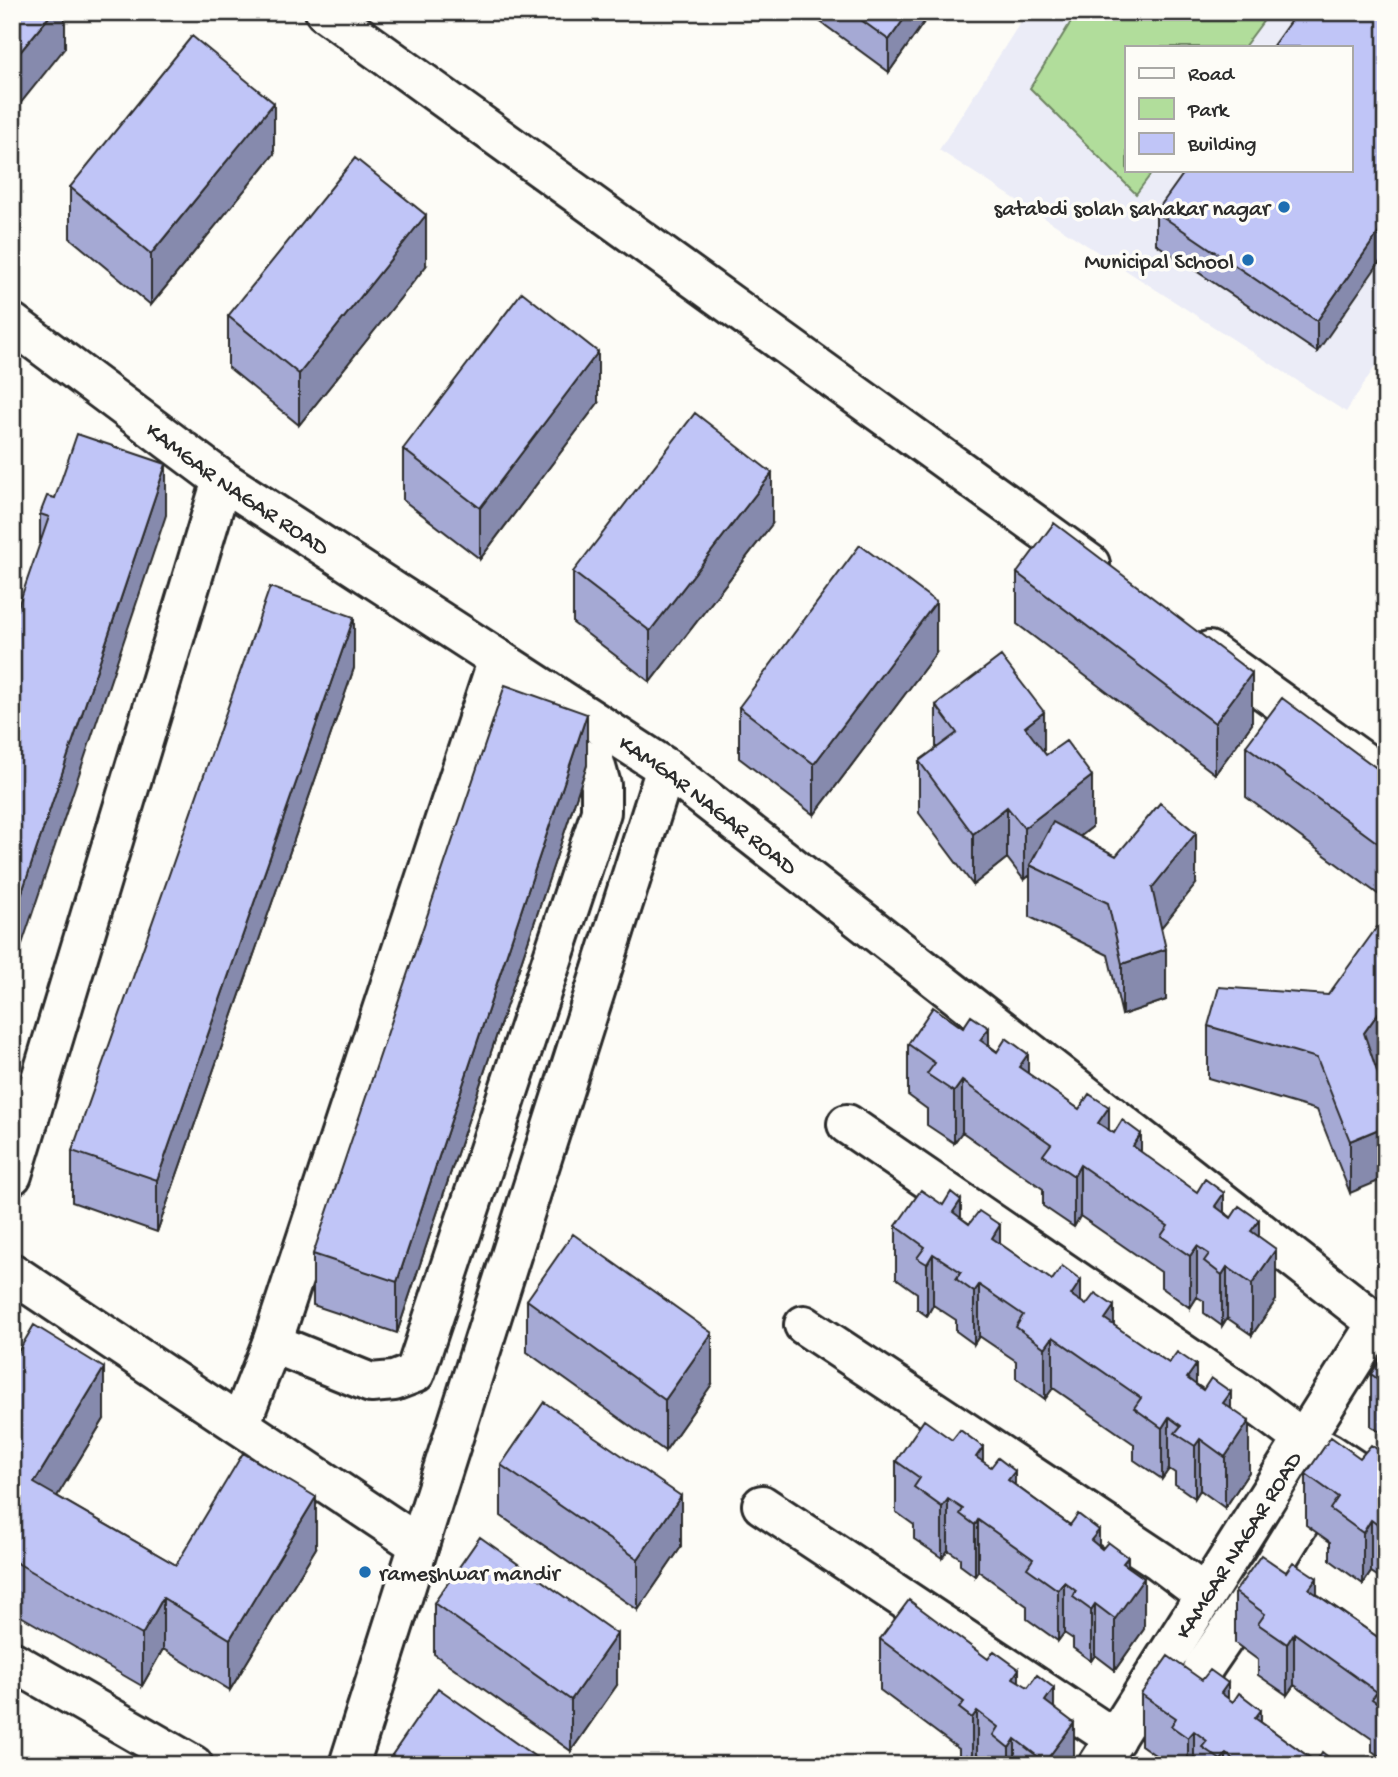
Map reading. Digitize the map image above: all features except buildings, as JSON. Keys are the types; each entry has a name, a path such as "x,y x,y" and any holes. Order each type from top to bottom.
{"street":[{"path":"326,12 1115,583"},
{"name":"KAMGAR NAGAR ROAD","path":"12,323 222,481 666,768 1382,1327 1304,1440 1106,1752"},
{"path":"12,1175 222,481"},
{"path":"1183,632 1386,778"},
{"path":"240,1425 272,1343 498,659"},
{"path":"272,1343 371,1383 394,1381 415,1373 601,812 601,785 595,764 478,718"},
{"path":"349,1765 666,768"},
{"path":"847,1124 1304,1440 1329,1453 1386,1491"},
{"path":"12,1273 419,1545"},
{"path":"804,1325 1160,1561 1205,1595"},
{"path":"1159,1668 1211,1704 1200,1679 1204,1667 1271,1569 1326,1479 1336,1471 1349,1467"},
{"path":"762,1505 1106,1752"},
{"path":"1271,1569 1302,1592"},
{"path":"12,1661 193,1765"}],"shaded area":[{"name":"Municipal School","path":"1027,12 1386,12 1386,349 1346,412 939,150"}],"green space":[{"path":"1077,12 1270,12 1245,46 1125,46 1125,172 1152,172 1136,194 1030,88"}],"place":[{"name":"satabdi solah sahakar nagar","path":"1284,207"},
{"name":"Municipal School","path":"1248,260"},
{"name":"rameshwar mandir","path":"365,1572"}]}
